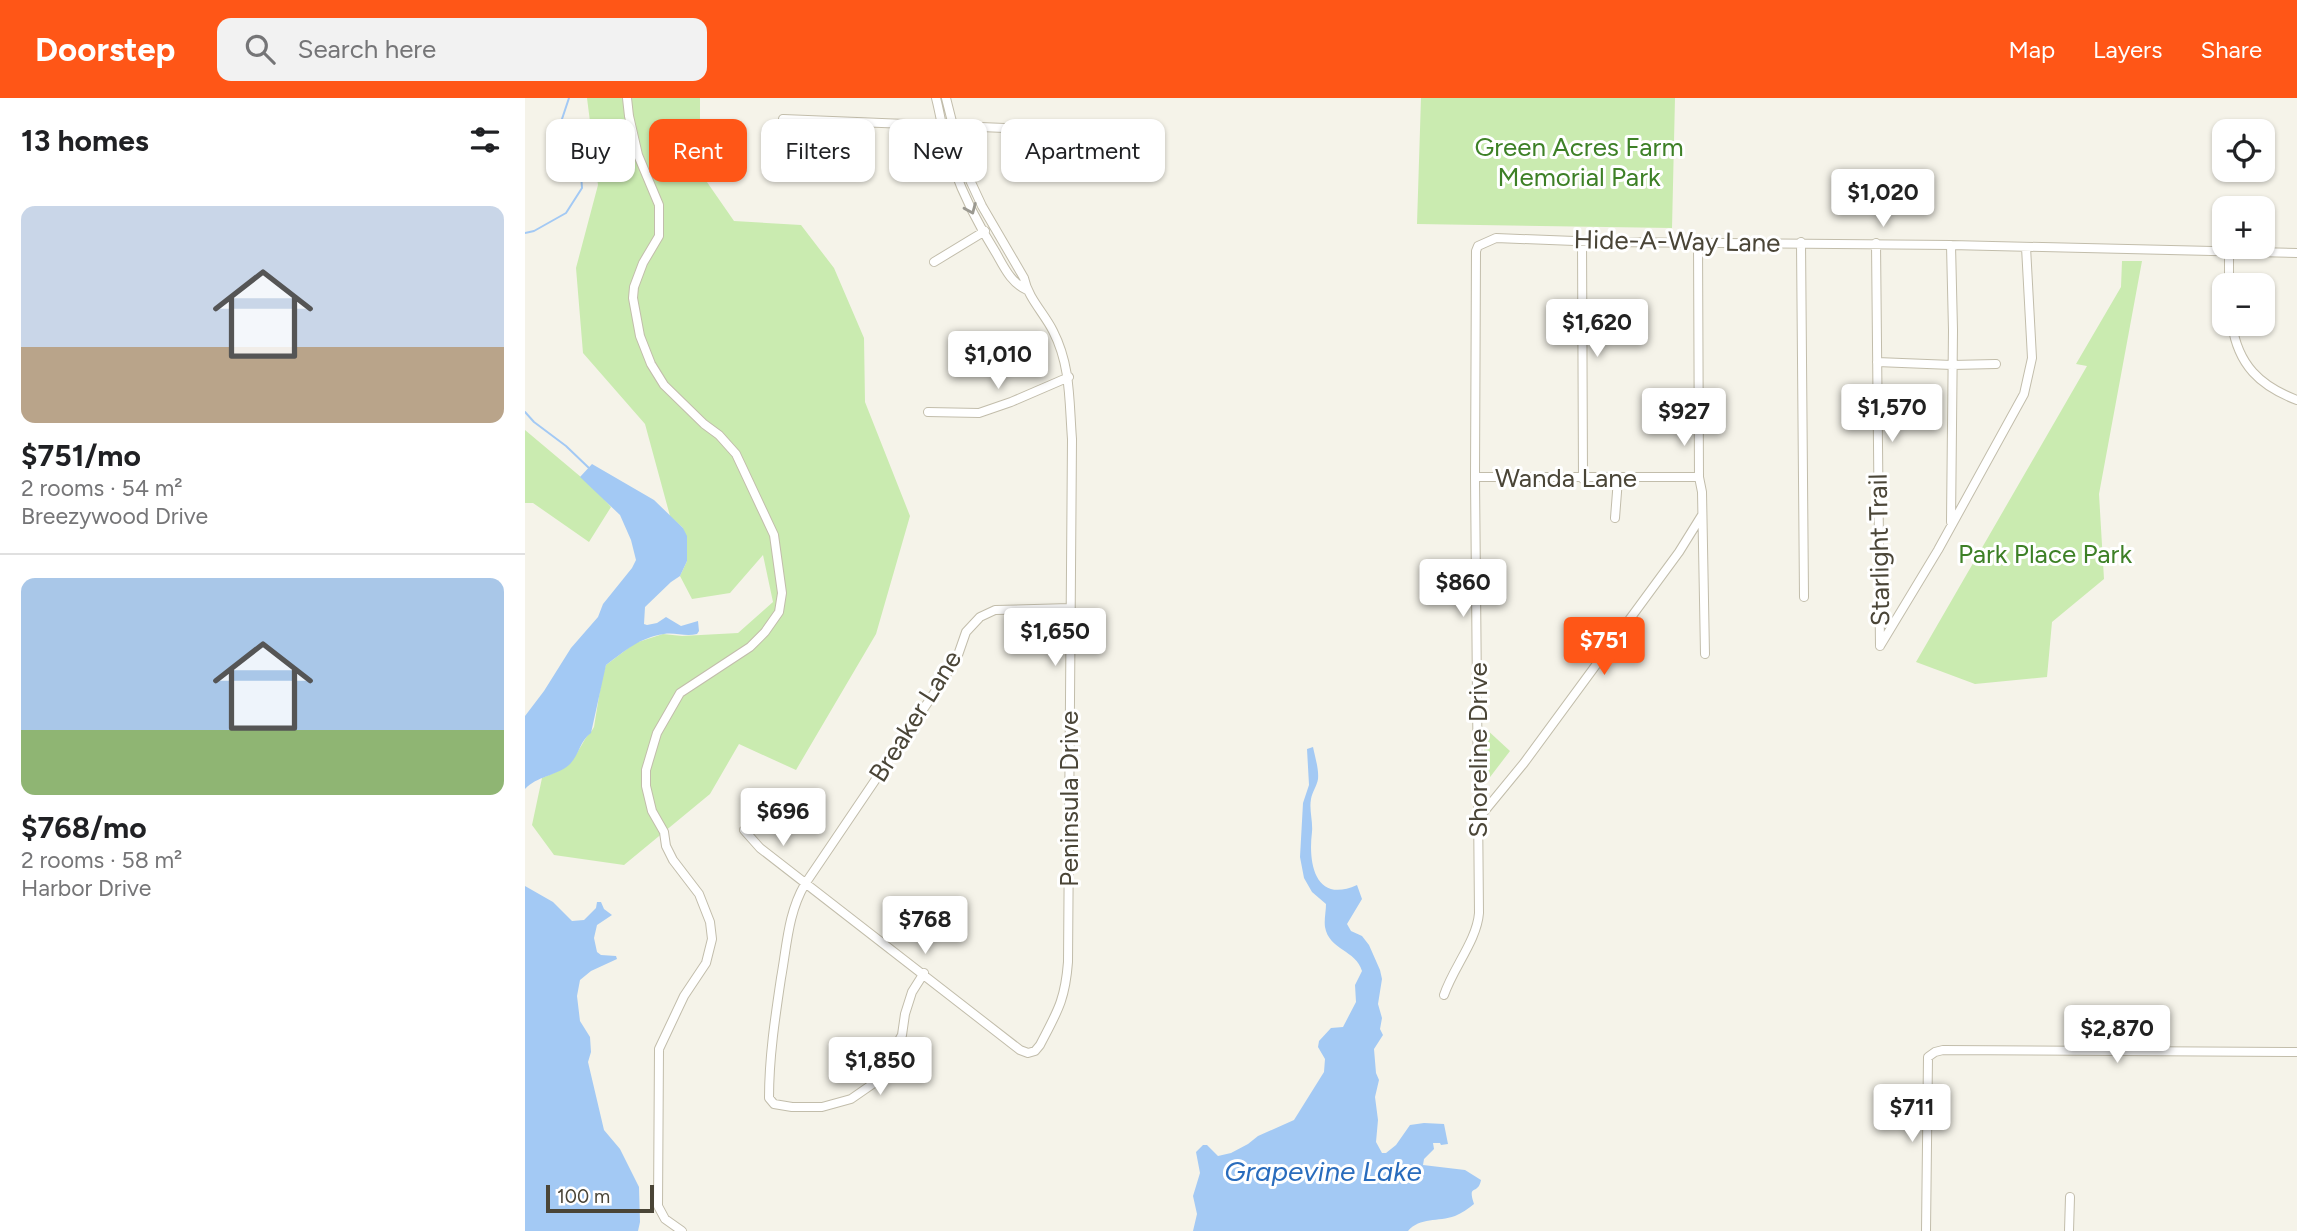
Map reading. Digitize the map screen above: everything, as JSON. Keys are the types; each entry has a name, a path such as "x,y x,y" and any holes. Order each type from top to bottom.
{"street":[{"path":"627,98 638,155 659,205 659,236 643,263 634,287 633,298 640,336 651,364 664,384 736,454 774,535 782,593 779,612 750,647 680,694 657,733 646,770 646,786 652,811 664,832 666,846 673,860 699,894 710,922 712,939 706,963 671,1020 659,1049 658,1206 665,1219 682,1231"},
{"name":"Peninsula Drive","path":"936,98 940,119"},
{"name":"Peninsula Drive","path":"946,98 951,119"},
{"name":"Peninsula Drive","path":"960,182 977,223 1011,278 1027,290"},
{"name":"Peninsula Drive","path":"924,973 1028,1053 1035,1051 1052,1025 1066,990 1068,962 1072,439 1069,377 1054,332 1027,290 1024,278 971,182"},
{"path":"934,262 983,233 992,224"},
{"name":"Hide-A-Way Lane","path":"1478,246 1494,239 1876,243 2212,251"},
{"path":"1582,240 1583,479"},
{"path":"1698,242 1699,478 1702,492 1705,654"},
{"path":"1801,242 1804,597"},
{"name":"Starlight Trail","path":"1876,243 1880,646 1933,560 1951,525"},
{"path":"1951,245 1951,525"},
{"name":"Shoreline Drive","path":"1444,995 1478,923 1475,477 1478,246"},
{"path":"1951,525 2024,394 2032,363 2026,247"},
{"name":"Hide-A-Way Lane","path":"2275,252 2297,253"},
{"path":"2235,336 2240,352 2253,373 2273,391 2297,400"},
{"path":"1877,362 1996,364"},
{"path":"928,412 979,413 1069,377"},
{"name":"Wanda Lane","path":"1475,477 1699,478"},
{"path":"1615,518 1618,479"},
{"path":"1478,819 1524,763 1679,552 1702,514"},
{"name":"Breaker Lane","path":"924,973 912,992 902,1035 877,1081 851,1099 822,1107 774,1104 769,1098 773,1031 791,912 805,884 945,677 973,623 995,610 1070,608"},
{"path":"744,830 760,848 805,884 924,973"},
{"path":"1926,1231 1928,1057 1935,1052 2297,1052"},
{"path":"2069,1231 2070,1196"}],"green space":[{"path":"587,98 700,98 700,119 649,119 649,182 707,182 734,221 801,225 834,268 864,338 865,402 910,516 876,634 796,770 739,744 710,794 624,865 554,855 532,825 542,778 568,764 594,727 606,665 635,643 663,634 682,636 738,633 773,602 763,555 730,593 692,599 680,576 687,561 683,528 670,516 645,424 583,353 576,268 598,182 635,182 635,119 590,119"},
{"name":"Green Acres Farm Memorial Park","path":"1421,98 1675,98 1672,228 1417,224"},
{"name":"Park Place Park","path":"2122,261 2142,261 2099,494 2104,579 2052,622 2047,677 1975,684 1916,662 2087,366 2076,364 2121,287"},
{"path":"525,430 594,488 611,507 589,542 533,503 525,503"},
{"path":"1484,727 1510,751 1484,785"}],"water":[{"path":"592,464 654,500 683,528 687,536 687,561 680,576 645,607 644,624 657,623 666,617 681,626 698,621 699,631 693,635 668,634 647,638 606,665 591,733 569,765 535,781 525,789 525,716 636,560 620,515 580,477"},
{"name":"Grapevine Lake","path":"1313,747 1318,775 1311,803 1313,867 1323,885 1332,889 1357,885 1362,899 1347,924 1351,931 1362,936 1369,945 1382,979 1378,1004 1383,1035 1374,1049 1379,1080 1375,1097 1378,1120 1376,1142 1382,1153 1386,1153 1396,1145 1410,1125 1444,1124 1448,1144 1433,1143 1434,1149 1424,1159 1423,1165 1465,1170 1481,1180 1480,1185 1472,1191 1474,1204 1467,1209 1449,1218 1418,1224 1408,1231 1193,1231 1197,1214 1193,1196 1200,1173 1196,1152 1203,1145 1207,1145 1218,1156 1231,1153 1258,1136 1294,1120 1324,1072 1325,1059 1318,1047 1319,1041 1331,1028 1343,1027 1356,1002 1355,985 1362,971 1354,958 1327,935 1326,904 1312,892 1304,878 1300,857 1303,803 1309,785 1307,749"},
{"path":"525,886 553,902 572,921 584,920 596,908 597,902 601,902 604,909 612,915 597,925 594,938 597,952 601,955 616,956 617,959 591,971 580,980 577,996 580,1021 590,1037 591,1052 588,1062 604,1130 620,1149 639,1187 638,1231 525,1231"}],"waterway":[{"path":"525,233 534,231 566,213 582,188 580,161 558,137 569,98"},
{"path":"525,412 590,469"}]}
